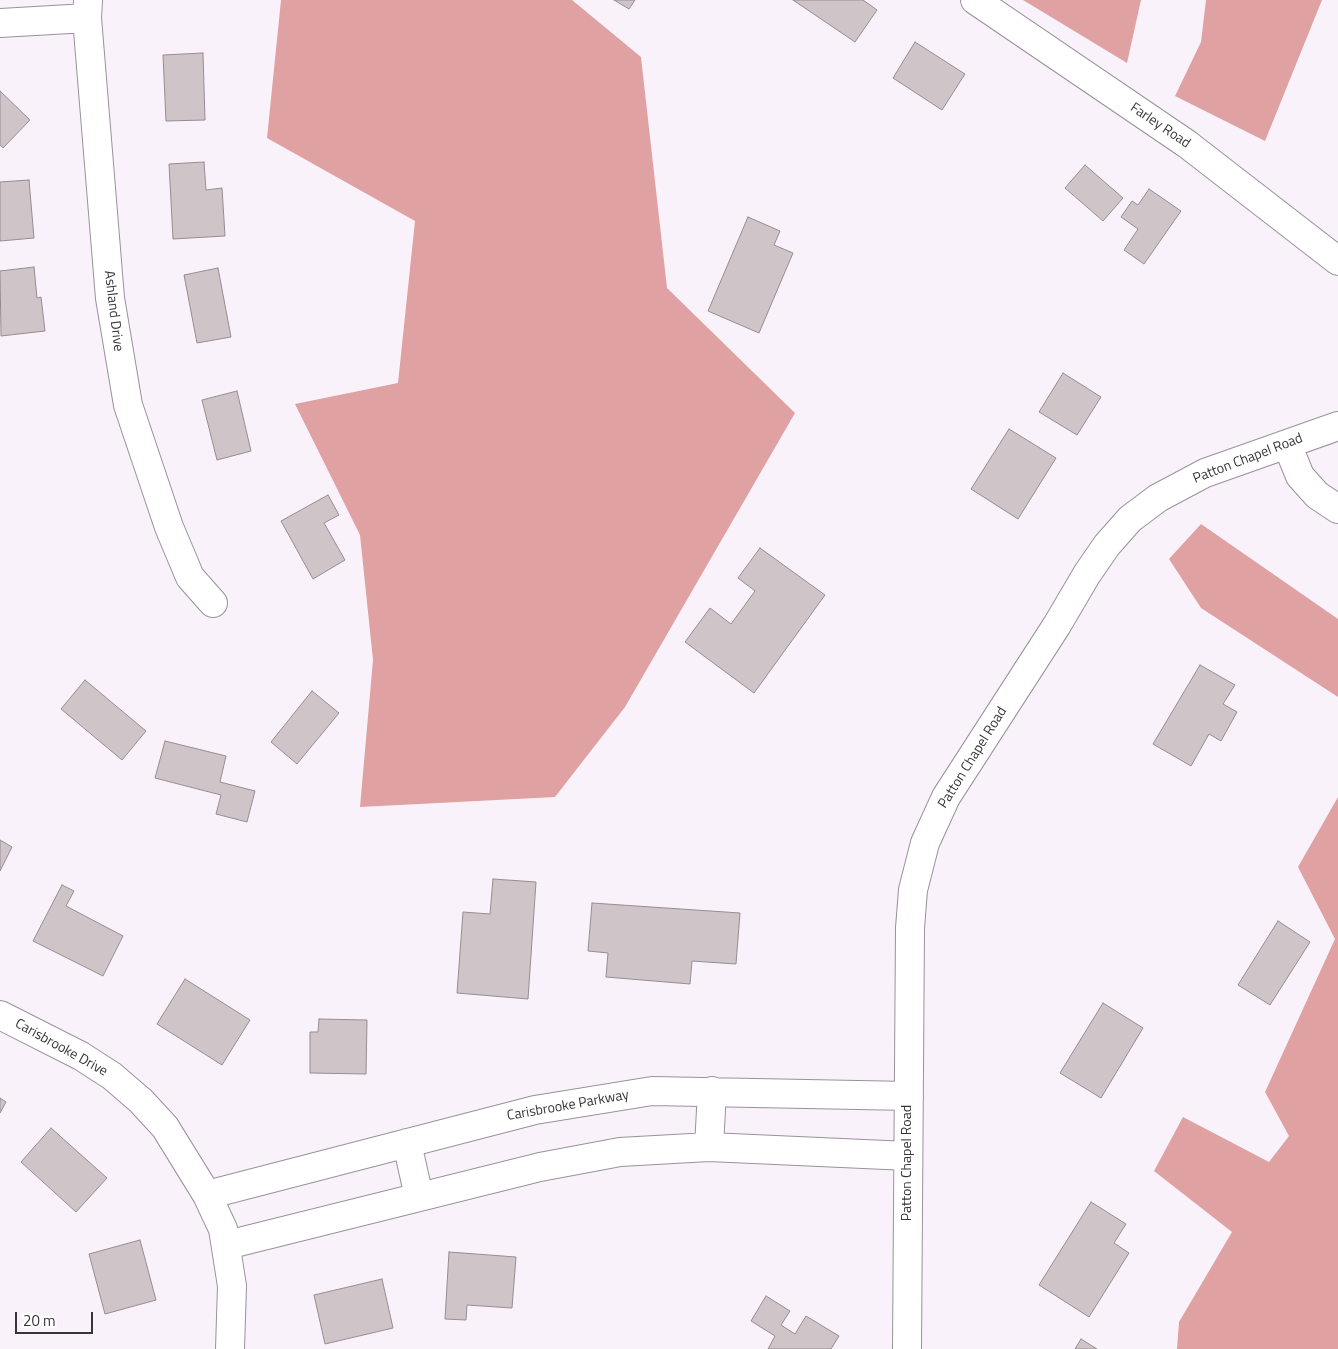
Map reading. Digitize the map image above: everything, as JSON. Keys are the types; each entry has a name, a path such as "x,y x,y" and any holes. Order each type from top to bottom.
{"street":[{"name":"Farley Road","path":"975,0 1188,144 1338,261"},
{"path":"0,23 87,9"},
{"name":"Ashland Drive","path":"87,9 110,298 128,404 169,528 190,577 212,603"},
{"name":"Patton Chapel Road","path":"907,1349 910,928 913,890 925,843 946,797 1058,625 1087,574 1107,545 1130,519 1158,498 1205,473 1338,426"},
{"path":"1287,444 1300,476 1317,495 1338,509"},
{"name":"Carisbrooke Drive","path":"0,1015 81,1056 112,1076 142,1101 165,1127 207,1195 223,1229 232,1286 230,1349"},
{"name":"Carisbrooke Parkway","path":"207,1195 535,1110 652,1091 909,1096"},
{"path":"709,1147 712,1092"},
{"path":"407,1143 419,1197"},
{"path":"227,1245 540,1166 620,1152 709,1147 908,1156"}],"shaded area":[{"path":"281,0 572,0 641,57 667,288 795,413 625,707 555,797 360,807 373,660 360,535 295,404 398,383 415,221 267,138"},
{"path":"1023,0 1141,0 1127,63"},
{"path":"1206,0 1322,0 1265,141 1175,96 1201,42"},
{"path":"1201,524 1338,619 1338,697 1201,608 1169,559"},
{"path":"1338,797 1338,1349 1177,1349 1179,1322 1232,1232 1154,1171 1183,1117 1269,1162 1289,1136 1265,1092 1335,939 1298,867"}],"building":[{"path":"614,0 635,0 629,9"},
{"path":"793,0 863,0 877,10 855,42"},
{"path":"915,42 965,74 942,110 893,78"},
{"path":"203,53 205,120 166,121 163,55"},
{"path":"0,91 30,120 3,148 0,145"},
{"path":"204,162 206,190 222,188 225,236 173,239 169,164"},
{"path":"1085,165 1123,198 1103,221 1065,188"},
{"path":"29,180 34,238 0,241 0,182"},
{"path":"1149,189 1181,211 1144,264 1124,250 1138,229 1121,217 1132,201 1138,205"},
{"path":"748,217 780,231 774,245 793,253 759,333 708,311"},
{"path":"34,267 37,298 41,297 45,331 1,336 0,271"},
{"path":"218,268 231,337 197,343 184,275"},
{"path":"1063,373 1101,397 1077,435 1039,412"},
{"path":"237,391 251,451 217,460 202,400"},
{"path":"1009,429 1056,458 1018,519 971,489"},
{"path":"328,495 339,515 324,523 345,560 313,579 281,521"},
{"path":"760,548 825,595 754,693 685,642 710,608 731,624 755,591 738,578"},
{"path":"1200,665 1235,685 1223,704 1237,712 1221,741 1209,734 1191,766 1153,744"},
{"path":"85,680 146,731 122,760 61,709"},
{"path":"312,691 339,713 297,764 271,742"},
{"path":"165,741 226,756 220,782 255,791 247,822 216,814 221,795 155,778"},
{"path":"0,840 12,847 0,871"},
{"path":"493,879 536,882 528,999 457,993 463,912 490,914"},
{"path":"62,885 74,891 66,906 123,936 103,976 33,941"},
{"path":"592,903 740,913 736,964 692,961 690,984 606,977 608,953 588,951"},
{"path":"1278,921 1310,942 1270,1005 1238,985"},
{"path":"185,979 250,1020 222,1065 157,1024"},
{"path":"1103,1003 1143,1028 1101,1098 1060,1073"},
{"path":"319,1019 367,1020 366,1074 310,1073 310,1032 318,1032"},
{"path":"0,1098 6,1102 0,1113"},
{"path":"51,1128 107,1178 76,1212 21,1162"},
{"path":"1091,1202 1126,1224 1114,1243 1129,1253 1089,1317 1039,1285"},
{"path":"140,1240 156,1300 105,1314 89,1254"},
{"path":"449,1252 516,1257 512,1308 467,1305 466,1320 445,1319"},
{"path":"382,1279 393,1328 325,1344 314,1295"},
{"path":"766,1296 790,1311 781,1325 795,1334 806,1316 839,1336 831,1349 768,1349 775,1336 751,1321"},
{"path":"1081,1339 1097,1349 1075,1349"}]}
